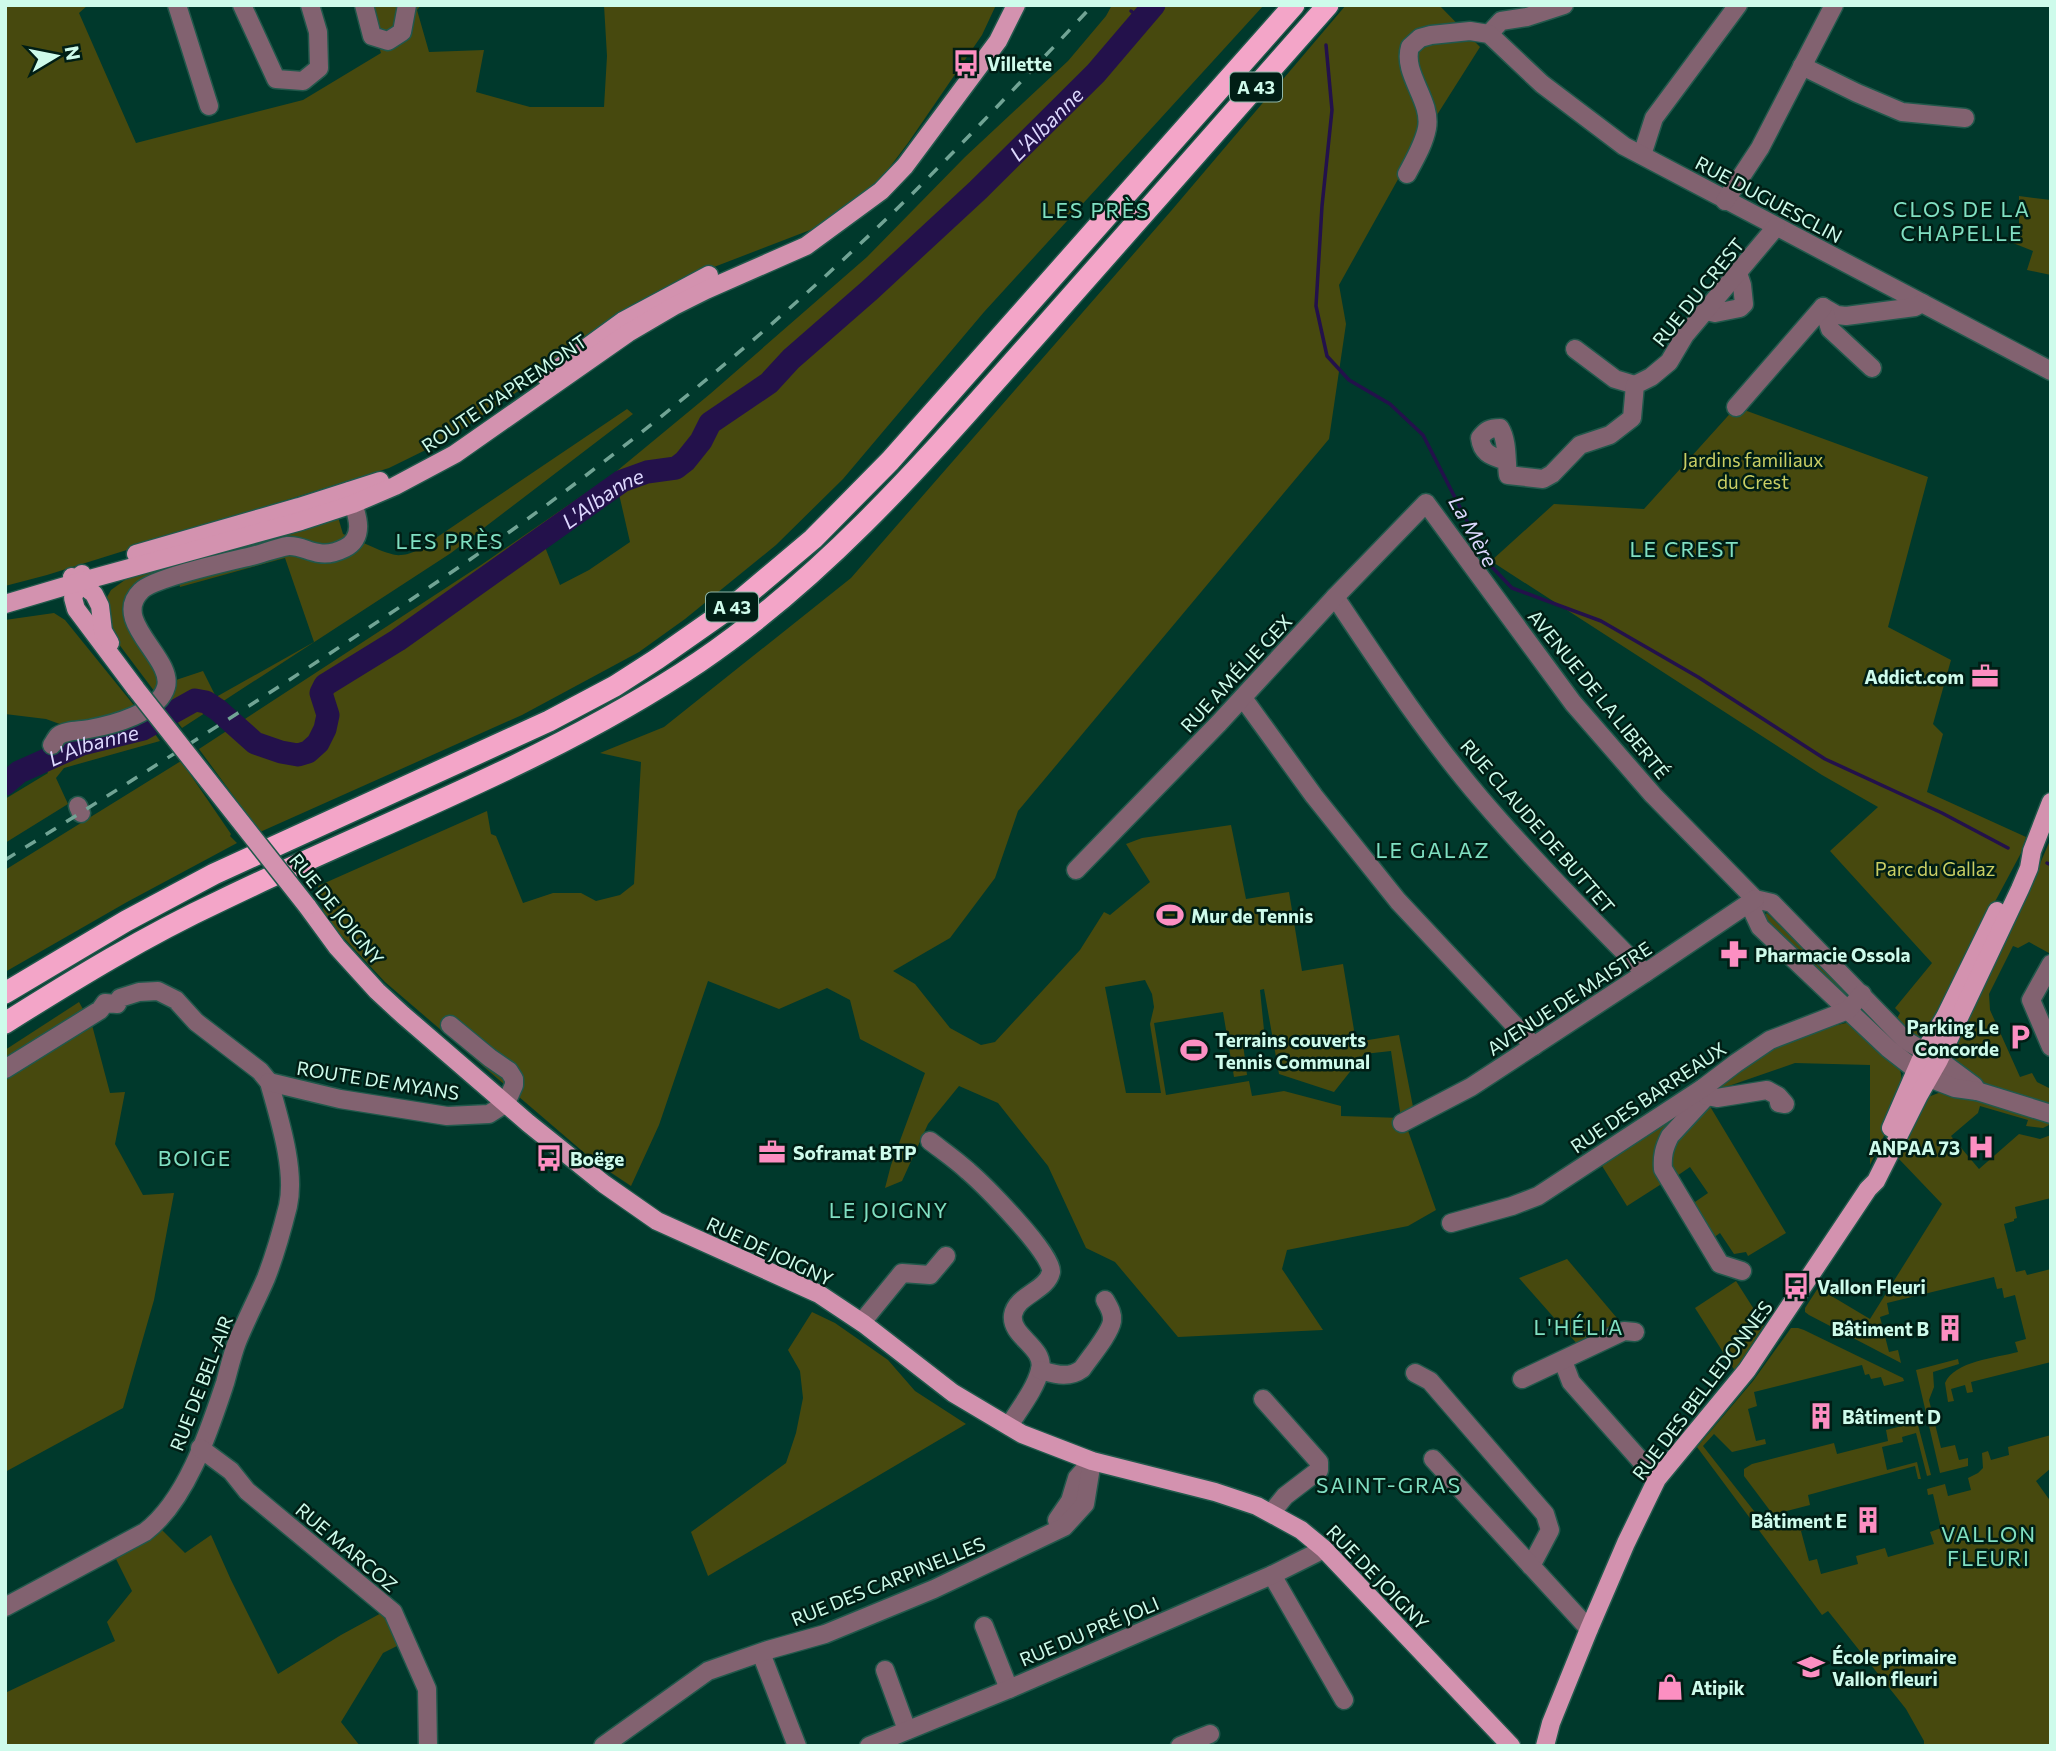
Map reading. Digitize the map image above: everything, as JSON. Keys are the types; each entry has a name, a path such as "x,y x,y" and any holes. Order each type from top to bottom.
{"highway":[{"name":"A 43","path":"5,993 126,921 214,874 549,721 615,686 737,603 813,539 890,461 1294,5"},
{"name":"A 43","path":"5,1023 176,922 264,879 488,779 620,712 744,629 837,551 912,475 1328,5"}],"main road":[{"name":"ROUTE D'APREMONT","path":"5,606 77,575 142,565 301,521 351,498 452,445 634,314 702,278 802,239 844,219 881,191 905,166 998,41 1016,5"},
{"name":"ROUTE D'APREMONT","path":"5,592 77,575 351,498"},
{"path":"100,606 104,590 115,578 142,565"},
{"path":"76,609 73,598 77,575"},
{"name":"RUE DE JOIGNY","path":"77,575 94,594 100,606 103,631 136,689"},
{"path":"5,606 45,602 76,609"},
{"name":"RUE DE JOIGNY","path":"76,609 337,947 377,991 604,1184 657,1221 818,1294 862,1322 953,1393 1022,1434 1092,1461 1215,1492 1272,1512 1301,1530 1324,1549 1508,1745"},
{"name":"RUE DES BELLEDONNES","path":"1545,1746 1551,1723 1589,1629 1657,1479 1747,1370 1868,1189 1871,1175 1931,1056 2020,889 2051,802"}],"street":[{"path":"177,5 209,106"},
{"path":"242,5 276,79 303,81 319,68 318,32 310,5"},
{"path":"364,5 372,36 388,41 402,32 407,5"},
{"path":"1407,174 1421,148 1428,126 1427,112 1409,61 1410,47 1420,38 1431,35 1470,31 1489,34 1502,21 1527,17 1564,5"},
{"path":"1642,156 1654,118 1738,5"},
{"path":"1725,201 1760,148 1834,5"},
{"name":"RUE DUGUESCLIN","path":"1489,34 1548,89 1624,146 2051,371"},
{"path":"1802,66 1902,112 1965,118"},
{"name":"RUE DU CREST","path":"1634,385 1651,377 1669,362 1685,335 1776,228"},
{"path":"1823,306 1836,315 1846,316 1915,307 1922,303"},
{"path":"1823,306 1830,329 1872,368"},
{"path":"1737,408 1823,306"},
{"path":"1506,461 1508,475 1543,480 1580,445 1611,435 1632,418 1634,385 1615,379 1575,349"},
{"path":"52,744 59,736 117,722 158,703 167,686 165,670 141,635 135,621 134,606 141,590 168,579 288,546 326,554 339,551 348,547 359,532 351,498"},
{"name":"RUE AMÉLIE GEX","path":"1076,870 1243,698 1426,503"},
{"name":"AVENUE DE LA LIBERTÉ","path":"1426,503 1573,703 1653,795 1755,899 1772,903 1905,1040 1974,1086 1977,1091"},
{"name":"RUE CLAUDE DE BUTTET","path":"1335,597 1402,697 1480,798 1645,974"},
{"path":"1243,698 1314,796 1398,901 1535,1046"},
{"name":"AVENUE DE LA LIBERTÉ","path":"1755,899 1754,912 1760,927 1889,1049 1923,1074 1955,1088 1977,1091 2051,1114"},
{"name":"AVENUE DE MAISTRE","path":"1402,1123 1471,1087 1755,899"},
{"path":"2051,964 2031,1000 2051,1047"},
{"name":"ROUTE DE MYANS","path":"5,1069 100,1010 105,1003 117,1004 120,998 139,992 158,991 176,1000 196,1022 260,1070 269,1083 340,1099 447,1116 489,1114 506,1103"},
{"name":"RUE DES BARREAUX","path":"1451,1223 1538,1196 1705,1092 1736,1063 1770,1040 1848,1010 1862,995"},
{"path":"450,1025 509,1071 514,1085 506,1103"},
{"name":"RUE DE BEL-AIR","path":"5,1608 145,1532 157,1523 188,1475 225,1383 236,1344 266,1276 290,1196 291,1173 269,1083"},
{"path":"1742,1271 1720,1264 1663,1169 1663,1152 1670,1136 1705,1092 1717,1098 1767,1090 1778,1096"},
{"path":"930,1141 969,1171 1019,1224 1051,1265 1051,1274 1046,1281 1017,1306 1013,1314 1014,1323 1041,1361 1032,1388 1009,1426"},
{"path":"862,1322 902,1273 930,1275 946,1256"},
{"path":"1040,1370 1067,1376 1082,1369 1110,1328 1111,1310 1105,1300"},
{"path":"1522,1379 1624,1331 1635,1332"},
{"path":"1563,1361 1571,1382 1657,1479"},
{"path":"1415,1373 1430,1381 1545,1514 1550,1530 1531,1566"},
{"path":"1263,1399 1319,1462 1319,1470 1285,1496 1272,1512"},
{"name":"RUE MARCOZ","path":"200,1448 231,1471 247,1491 393,1612 427,1689 428,1746"},
{"path":"1433,1459 1589,1629"},
{"name":"RUE DES CARPINELLES","path":"603,1746 708,1671 825,1634 934,1589 1044,1536 1070,1501 1077,1478 1092,1461"},
{"name":"RUE DU PRÉ JOLI","path":"869,1746 1009,1689 1272,1575 1324,1549"},
{"path":"1272,1575 1344,1700"},
{"path":"984,1626 1009,1689"},
{"path":"761,1653 797,1746"},
{"path":"885,1670 907,1730"},
{"path":"1180,1746 1210,1734"}],"green space":[{"path":"5,5 88,5 79,13 136,143 303,100 381,53 366,5 421,5 417,10 429,52 484,50 476,92 530,107 604,107 607,56 604,5 996,5 982,35 877,184 818,227 688,277 607,323 517,392 446,440 389,468 5,586"},
{"path":"1112,5 1264,5 984,312 843,479 776,545 685,619 639,652 522,715 260,832 199,749 481,565 612,475 710,394 867,257 965,157 1068,61","holes":["619,494 630,542 589,570 560,585 545,547"]},
{"path":"1346,5 1439,5 1480,47 1411,156 1339,285 1346,324 1329,439 1018,811 995,878 950,938 893,971 915,984 950,1028 981,1045 995,1042 1080,950 1104,912 1110,915 1150,882 1126,844 1142,838 1231,825 1246,899 1289,892 1302,971 1343,964 1356,1042 1399,1035 1415,1117 1405,1122 1436,1210 1408,1226 1287,1250 1282,1269 1323,1330 1178,1337 1115,1262 1086,1248 1048,1166 998,1103 959,1086 928,1124 902,1181 885,1188 925,1073 860,1039 850,1000 827,988 779,1009 708,981 659,1125 631,1186 595,1162 385,982 325,918 318,886 487,811 491,834 496,836 523,903 553,893 581,893 596,901 620,895 634,884 641,762 600,753 664,727 851,578 1171,211","holes":["1145,980 1152,994 1154,1007 1150,1024 1161,1093 1126,1093 1105,987","1264,989 1279,1074 1334,1092 1364,1054 1391,1051 1401,1118 1341,1116 1341,1106 1284,1091 1252,1096 1249,1081 1166,1095 1154,1023 1223,1012 1234,1077 1247,1075 1243,1044 1265,1040 1260,990"]},
{"path":"2019,196 2051,200 2051,275 2027,270 2033,251 2008,241 2012,225 2019,226"},
{"path":"1736,407 1928,477 1888,627 1951,660 1933,724 1943,734 1927,792 2026,837 2021,853 1928,1027 1923,1034 1915,1037 1895,1022 1900,1013 1895,1008 1932,963 1830,851 1878,807 1822,775 1491,561 1554,504 1644,509"},
{"path":"627,409 633,414 451,553 182,728 109,631 106,599 111,590 129,577 338,517 343,534 373,547 396,555 418,550","holes":["285,558 314,642 216,697 203,671 176,680 151,657 127,600 131,589 140,582 179,583 180,587"]},
{"path":"54,613 65,620 137,709 68,727 46,719 5,714 5,620"},
{"path":"142,716 160,741 64,768 56,778 68,804 5,843 5,799 48,773 37,753 74,734"},
{"path":"181,761 237,843 5,972 5,870"},
{"path":"2051,838 2051,951 2049,953 2029,942 2018,948 2013,946 1989,994 1990,1010 2020,1077 2032,1073 2037,1082 2051,1089 2051,1105 1965,1076 1954,1059 1953,1047"},
{"path":"1767,913 1848,993 1845,996 1763,916"},
{"path":"79,1002 84,1011 5,1061 5,1050"},
{"path":"1851,1023 1890,1057 1899,1068 1901,1077 1897,1102 1870,1165 1870,1065 1795,1063 1717,1089 1729,1076 1760,1056 1813,1033"},
{"path":"92,1025 110,1093 125,1092 115,1144 143,1195 174,1193 154,1300 123,1408 5,1472 5,1078"},
{"path":"1941,1092 2049,1123 2043,1128 2026,1126 2028,1120 1980,1106 1978,1113 1951,1136 1979,1169 2019,1134 2040,1139 2051,1135 2051,1198 2015,1207 2017,1218 2004,1224 2016,1272 2025,1270 2027,1275 2051,1269 2051,1362 1971,1382 1973,1392 1967,1393 1965,1385 1951,1389 1954,1401 1948,1402 1945,1383 1957,1370 1977,1361 2018,1352 2015,1342 2026,1339 2015,1295 2004,1298 2002,1288 1997,1289 1994,1277 1887,1303 1889,1314 1880,1317 1889,1352 1898,1350 1901,1363 1805,1312 1818,1288 1870,1319 1942,1204 1899,1159 1928,1097"},
{"path":"1698,1095 1667,1133 1663,1183 1627,1206 1599,1161"},
{"path":"1708,1103 1786,1233 1748,1256 1746,1252 1734,1254 1720,1233 1713,1238 1692,1204 1708,1193 1690,1167 1674,1178 1671,1169 1672,1148"},
{"path":"1567,1259 1622,1324 1579,1346 1519,1278"},
{"path":"1736,1281 1764,1325 1735,1371 1695,1308"},
{"path":"812,1312 835,1323 888,1360 915,1391 966,1424 708,1576 691,1532 786,1463 803,1398 800,1371 788,1350"},
{"path":"1791,1328 1804,1330 1903,1378 1904,1381 1884,1386 1881,1377 1871,1379 1869,1374 1865,1375 1862,1365 1754,1392 1757,1406 1748,1409 1756,1441 1765,1439 1766,1444 1732,1452 1714,1434 1703,1446 1765,1525 1776,1528 1807,1520 1809,1528 1801,1531 1809,1561 1817,1559 1821,1574 1858,1564 1856,1556 1885,1548 1888,1557 1934,1544 1930,1532 1941,1528 1933,1494 1928,1495 1927,1489 1945,1484 1948,1496 1971,1490 1968,1478 1983,1468 1982,1453 1988,1451 1991,1460 2009,1455 2008,1447 2051,1435 2051,1468 2036,1481 2051,1502 2051,1746 1924,1746 1924,1741 1906,1709 1828,1611 1822,1615 1697,1447 1753,1381"},
{"path":"1958,1359 1959,1364 1933,1372 1934,1387 1929,1400 1941,1448 1955,1445 1959,1460 1968,1458 1968,1466 1940,1473 1916,1370"},
{"path":"1914,1423 1918,1425 1931,1475 1927,1476 1916,1433 1902,1437 1903,1442 1882,1447 1887,1470 1917,1462 1921,1479 1918,1479 1915,1466 1808,1495 1810,1505 1775,1514 1744,1476 1744,1469 1752,1464 1834,1443 1837,1454 1888,1441 1886,1430"},
{"path":"162,1530 185,1553 211,1535 278,1674 385,1611 399,1645 383,1653 341,1722 360,1746 5,1746 5,1693 115,1641 107,1622 132,1591 114,1555"}],"waterway":[{"name":"L'Albanne","path":"5,784 19,772 82,744 143,729 195,700 206,702 218,710 255,743 298,755 308,752 318,743 325,729 328,715 321,693 325,685 398,640 622,481 647,472 676,468 685,461 701,441 710,423 769,383 791,359 978,190 1096,73 1154,5"},
{"path":"1131,11 1142,20"},
{"name":"La Mère","path":"1326,45 1332,110 1322,206 1316,306 1327,356 1349,380 1390,404 1423,435 1489,564 1512,588 1601,621 1698,677 1825,759 1942,813 2008,848"},
{"name":"La Mère","path":"2047,863 2051,865"}],"railway":[{"path":"5,860 208,732 454,571 619,450 705,381 870,235 956,150 1093,5"}],"place":[{"name":"Villette","path":"966,63"},
{"name":"Addict.com","path":"1985,676"},
{"name":"Mur de Tennis","path":"1170,915"},
{"name":"Pharmacie Ossola","path":"1734,954"},
{"name":"Parking Le Concorde","path":"2020,1037"},
{"name":"Terrains couverts Tennis Communal","path":"1194,1050"},
{"name":"ANPAA 73","path":"1981,1147"},
{"name":"Soframat BTP","path":"772,1152"},
{"name":"Boëge","path":"549,1158"},
{"name":"Vallon Fleuri","path":"1796,1286"},
{"name":"Bâtiment B","path":"1950,1328"},
{"name":"Bâtiment D","path":"1821,1416"},
{"name":"Bâtiment E","path":"1868,1520"},
{"name":"École primaire Vallon fleuri","path":"1811,1667"},
{"name":"Atipik","path":"1670,1687"}],"district":[{"name":"LES PRÈS","path":"1096,209"},
{"name":"CLOS DE LA CHAPELLE","path":"1962,220"},
{"name":"LES PRÈS","path":"450,540"},
{"name":"LE CREST","path":"1685,548"},
{"name":"LE GALAZ","path":"1433,849"},
{"name":"BOIGE","path":"195,1157"},
{"name":"LE JOIGNY","path":"889,1209"},
{"name":"L'HÉLIA","path":"1579,1326"},
{"name":"SAINT-GRAS","path":"1389,1484"},
{"name":"VALLON FLEURI","path":"1989,1545"}],"park label":[{"name":"Jardins familiaux du Crest","path":"1753,470"},
{"name":"Parc du Gallaz","path":"1935,868"}]}
